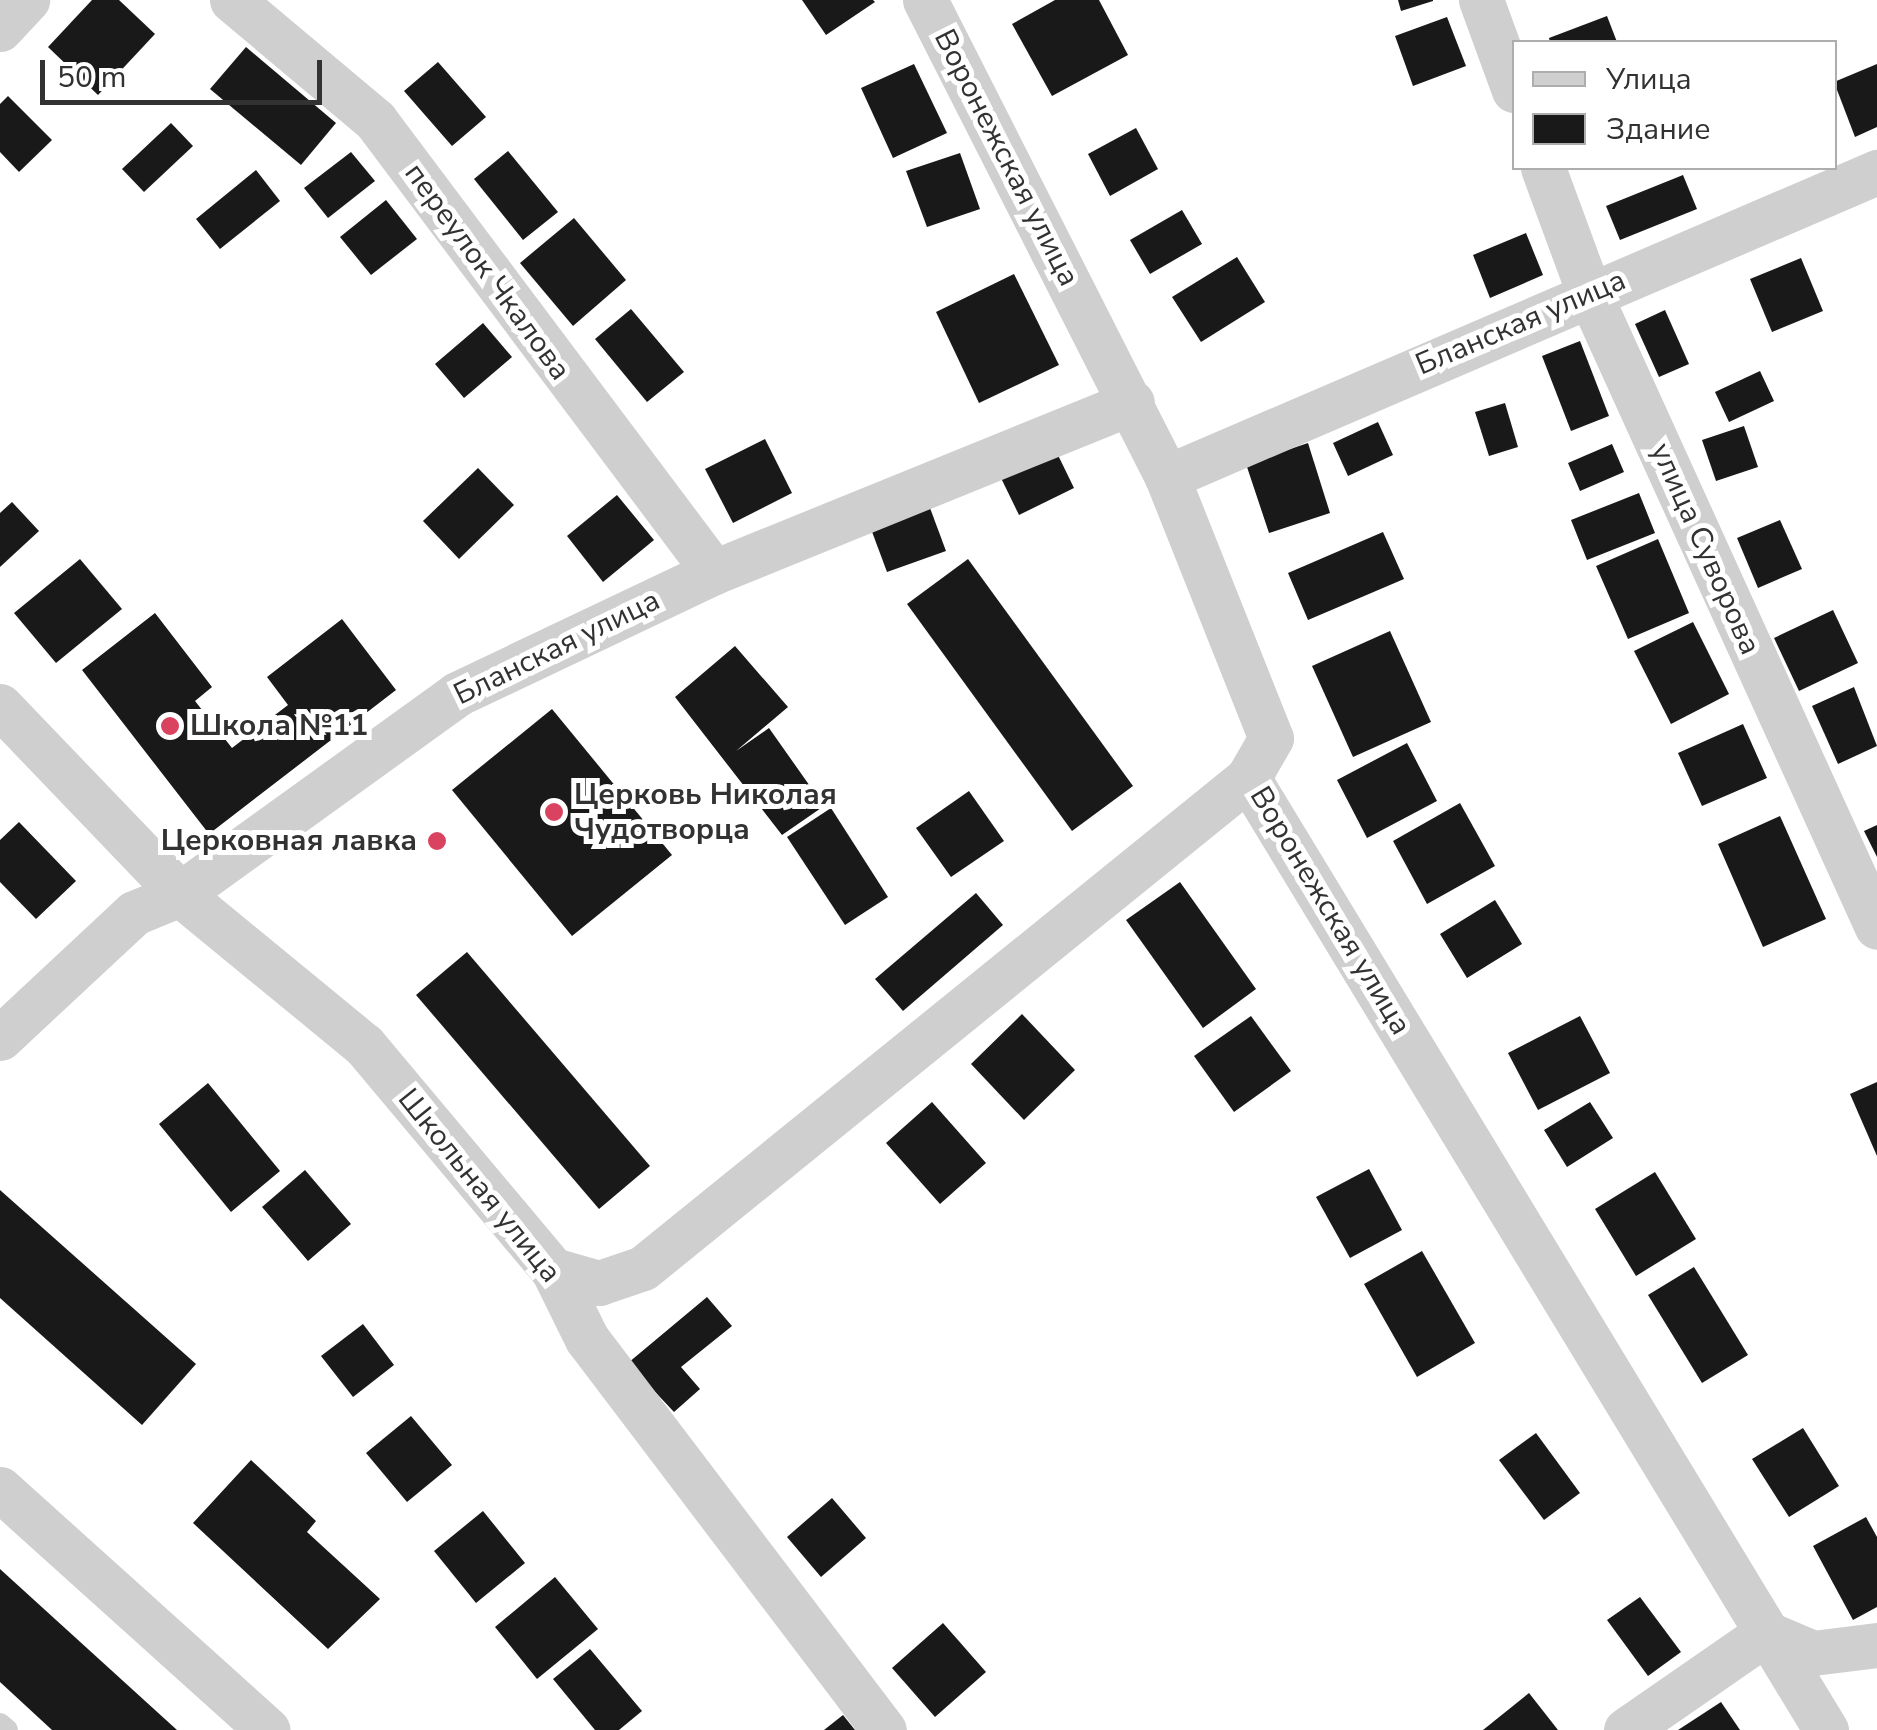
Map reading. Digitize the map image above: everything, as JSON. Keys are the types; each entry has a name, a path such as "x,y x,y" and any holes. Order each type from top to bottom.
{"street":[{"path":"0,28 27,0"},
{"name":"переулок Чкалова","path":"232,0 375,120 714,572"},
{"name":"Воронежская улица","path":"925,0 1168,477 1271,738 1248,778 1826,1730"},
{"path":"1482,0 1512,84"},
{"name":"улица Суворова","path":"1544,170 1588,293 1877,927"},
{"name":"Бланская улица","path":"1168,477 1588,293 1877,172"},
{"name":"Бланская улица","path":"0,1038 134,913 180,894 458,694 714,572 1132,402"},
{"name":"Школьная улица","path":"0,706 180,894 364,1045 554,1270 587,1339 884,1730"},
{"path":"554,1270 599,1283 643,1268 1248,778"},
{"path":"0,1489 268,1730"},
{"path":"1626,1730 1766,1633 1814,1653 1877,1645"}],"lane":[{"path":"0,1724 7,1730"}],"building":[{"path":"92,0 119,0 155,34 98,95 48,47"},
{"path":"802,0 873,0 875,2 826,35"},
{"path":"1055,0 1099,0 1128,55 1052,96 1012,24"},
{"path":"1398,0 1433,0 1433,1 1401,11"},
{"path":"1607,16 1616,40 1550,40"},
{"path":"1447,17 1466,66 1413,86 1395,36"},
{"path":"246,47 336,123 301,165 210,89"},
{"path":"438,62 486,117 452,146 404,91"},
{"path":"914,64 947,133 893,158 861,88"},
{"path":"1877,64 1877,127 1855,137 1837,81"},
{"path":"8,96 52,140 19,172 0,152 0,104"},
{"path":"171,123 193,146 144,192 122,169"},
{"path":"1136,128 1158,169 1110,196 1088,154"},
{"path":"508,151 558,212 523,240 474,179"},
{"path":"351,152 375,181 328,218 304,188"},
{"path":"960,153 980,209 927,227 906,171"},
{"path":"256,170 280,201 220,249 196,219"},
{"path":"1683,175 1697,209 1620,240 1606,206"},
{"path":"386,200 417,239 371,275 340,237"},
{"path":"1182,210 1202,244 1150,274 1130,240"},
{"path":"574,218 626,280 573,326 520,263"},
{"path":"1526,233 1543,275 1490,298 1473,255"},
{"path":"1237,257 1265,302 1201,342 1172,297"},
{"path":"1801,258 1823,311 1772,332 1750,279"},
{"path":"1014,274 1059,365 979,403 936,312"},
{"path":"631,309 684,372 647,402 595,339"},
{"path":"1665,310 1689,364 1659,377 1635,324"},
{"path":"483,323 512,357 464,398 435,364"},
{"path":"1580,341 1609,416 1571,431 1542,356"},
{"path":"1760,371 1774,401 1729,422 1715,392"},
{"path":"1505,403 1518,447 1489,456 1475,412"},
{"path":"1378,422 1393,455 1348,476 1333,443"},
{"path":"1744,426 1758,467 1716,481 1702,440"},
{"path":"765,439 792,493 733,523 705,469"},
{"path":"1308,443 1330,513 1269,533 1246,464"},
{"path":"1612,444 1624,472 1580,491 1568,463"},
{"path":"1056,451 1074,488 1019,515 1001,478"},
{"path":"478,468 514,505 459,559 423,521"},
{"path":"1639,493 1655,533 1587,560 1571,520"},
{"path":"617,495 654,540 603,582 567,536"},
{"path":"12,502 39,531 0,567 0,513"},
{"path":"930,508 946,551 887,572 871,529"},
{"path":"1780,520 1802,569 1758,588 1737,538"},
{"path":"1383,532 1404,579 1308,620 1288,573"},
{"path":"1658,539 1689,613 1628,639 1596,566"},
{"path":"80,559 122,609 56,663 14,613"},
{"path":"968,559 1133,786 1072,831 907,604"},
{"path":"1833,610 1858,663 1799,691 1774,638"},
{"name":"Школа №11","path":"155,613 212,687 195,701 232,748 288,705 267,677 342,619 396,690 209,834 82,670"},
{"path":"1693,622 1729,694 1671,724 1634,651"},
{"path":"1390,631 1431,722 1353,757 1312,666"},
{"path":"735,646 788,707 736,751 769,728 824,806 782,835 675,697"},
{"path":"1854,687 1877,746 1838,764 1812,706"},
{"name":"Церковь Николая Чудотворца","path":"552,709 672,855 572,936 452,790"},
{"path":"1743,724 1767,778 1702,806 1678,753"},
{"path":"1407,743 1437,801 1367,838 1337,780"},
{"path":"969,791 1004,841 951,877 916,828"},
{"path":"1460,803 1495,866 1427,904 1393,841"},
{"path":"831,808 888,897 845,925 787,837"},
{"path":"1780,816 1826,919 1763,947 1718,844"},
{"path":"19,822 76,881 36,919 0,882 0,840"},
{"path":"1877,825 1877,857 1864,831"},
{"path":"1180,882 1256,989 1203,1028 1126,920"},
{"path":"976,893 1003,925 903,1011 875,979"},
{"path":"1495,900 1522,944 1467,978 1440,934"},
{"path":"467,952 650,1166 599,1209 416,995"},
{"path":"1022,1014 1075,1070 1024,1120 971,1064"},
{"path":"1251,1016 1291,1071 1234,1112 1194,1056"},
{"path":"1580,1016 1610,1073 1538,1110 1508,1053"},
{"path":"1877,1082 1877,1156 1850,1094"},
{"path":"208,1083 280,1171 231,1212 159,1124"},
{"path":"932,1102 986,1163 940,1204 886,1143"},
{"path":"1590,1102 1613,1138 1567,1167 1544,1130"},
{"path":"1369,1169 1402,1230 1350,1258 1316,1197"},
{"path":"305,1170 351,1224 308,1261 262,1207"},
{"path":"1655,1172 1696,1239 1636,1276 1595,1209"},
{"path":"0,1190 196,1364 142,1425 0,1298"},
{"path":"1422,1251 1475,1343 1417,1377 1364,1284"},
{"path":"1694,1267 1748,1355 1702,1383 1648,1295"},
{"path":"707,1297 732,1326 681,1367 700,1389 674,1412 628,1363"},
{"path":"363,1324 394,1365 353,1397 321,1356"},
{"path":"411,1416 452,1465 407,1502 366,1453"},
{"path":"1803,1428 1839,1486 1789,1517 1752,1459"},
{"path":"1536,1433 1580,1493 1544,1520 1499,1460"},
{"path":"251,1460 316,1521 307,1532 380,1599 328,1649 193,1523"},
{"path":"832,1498 866,1538 821,1577 787,1537"},
{"path":"483,1511 525,1563 476,1603 434,1551"},
{"path":"1866,1517 1877,1537 1877,1607 1853,1620 1813,1546"},
{"path":"0,1569 177,1730 52,1730 0,1682"},
{"path":"555,1577 598,1629 537,1679 495,1627"},
{"path":"1640,1597 1681,1652 1648,1676 1607,1620"},
{"path":"943,1623 986,1672 935,1717 892,1668"},
{"path":"590,1649 642,1711 619,1730 595,1730 553,1679"},
{"path":"1529,1693 1558,1730 1483,1730"},
{"path":"1721,1702 1740,1730 1678,1730"},
{"path":"843,1715 855,1730 824,1730"}],"place":[{"name":"Школа №11","path":"170,726"},
{"name":"Церковь Николая Чудотворца","path":"554,812"},
{"name":"Церковная лавка","path":"437,841"}]}
